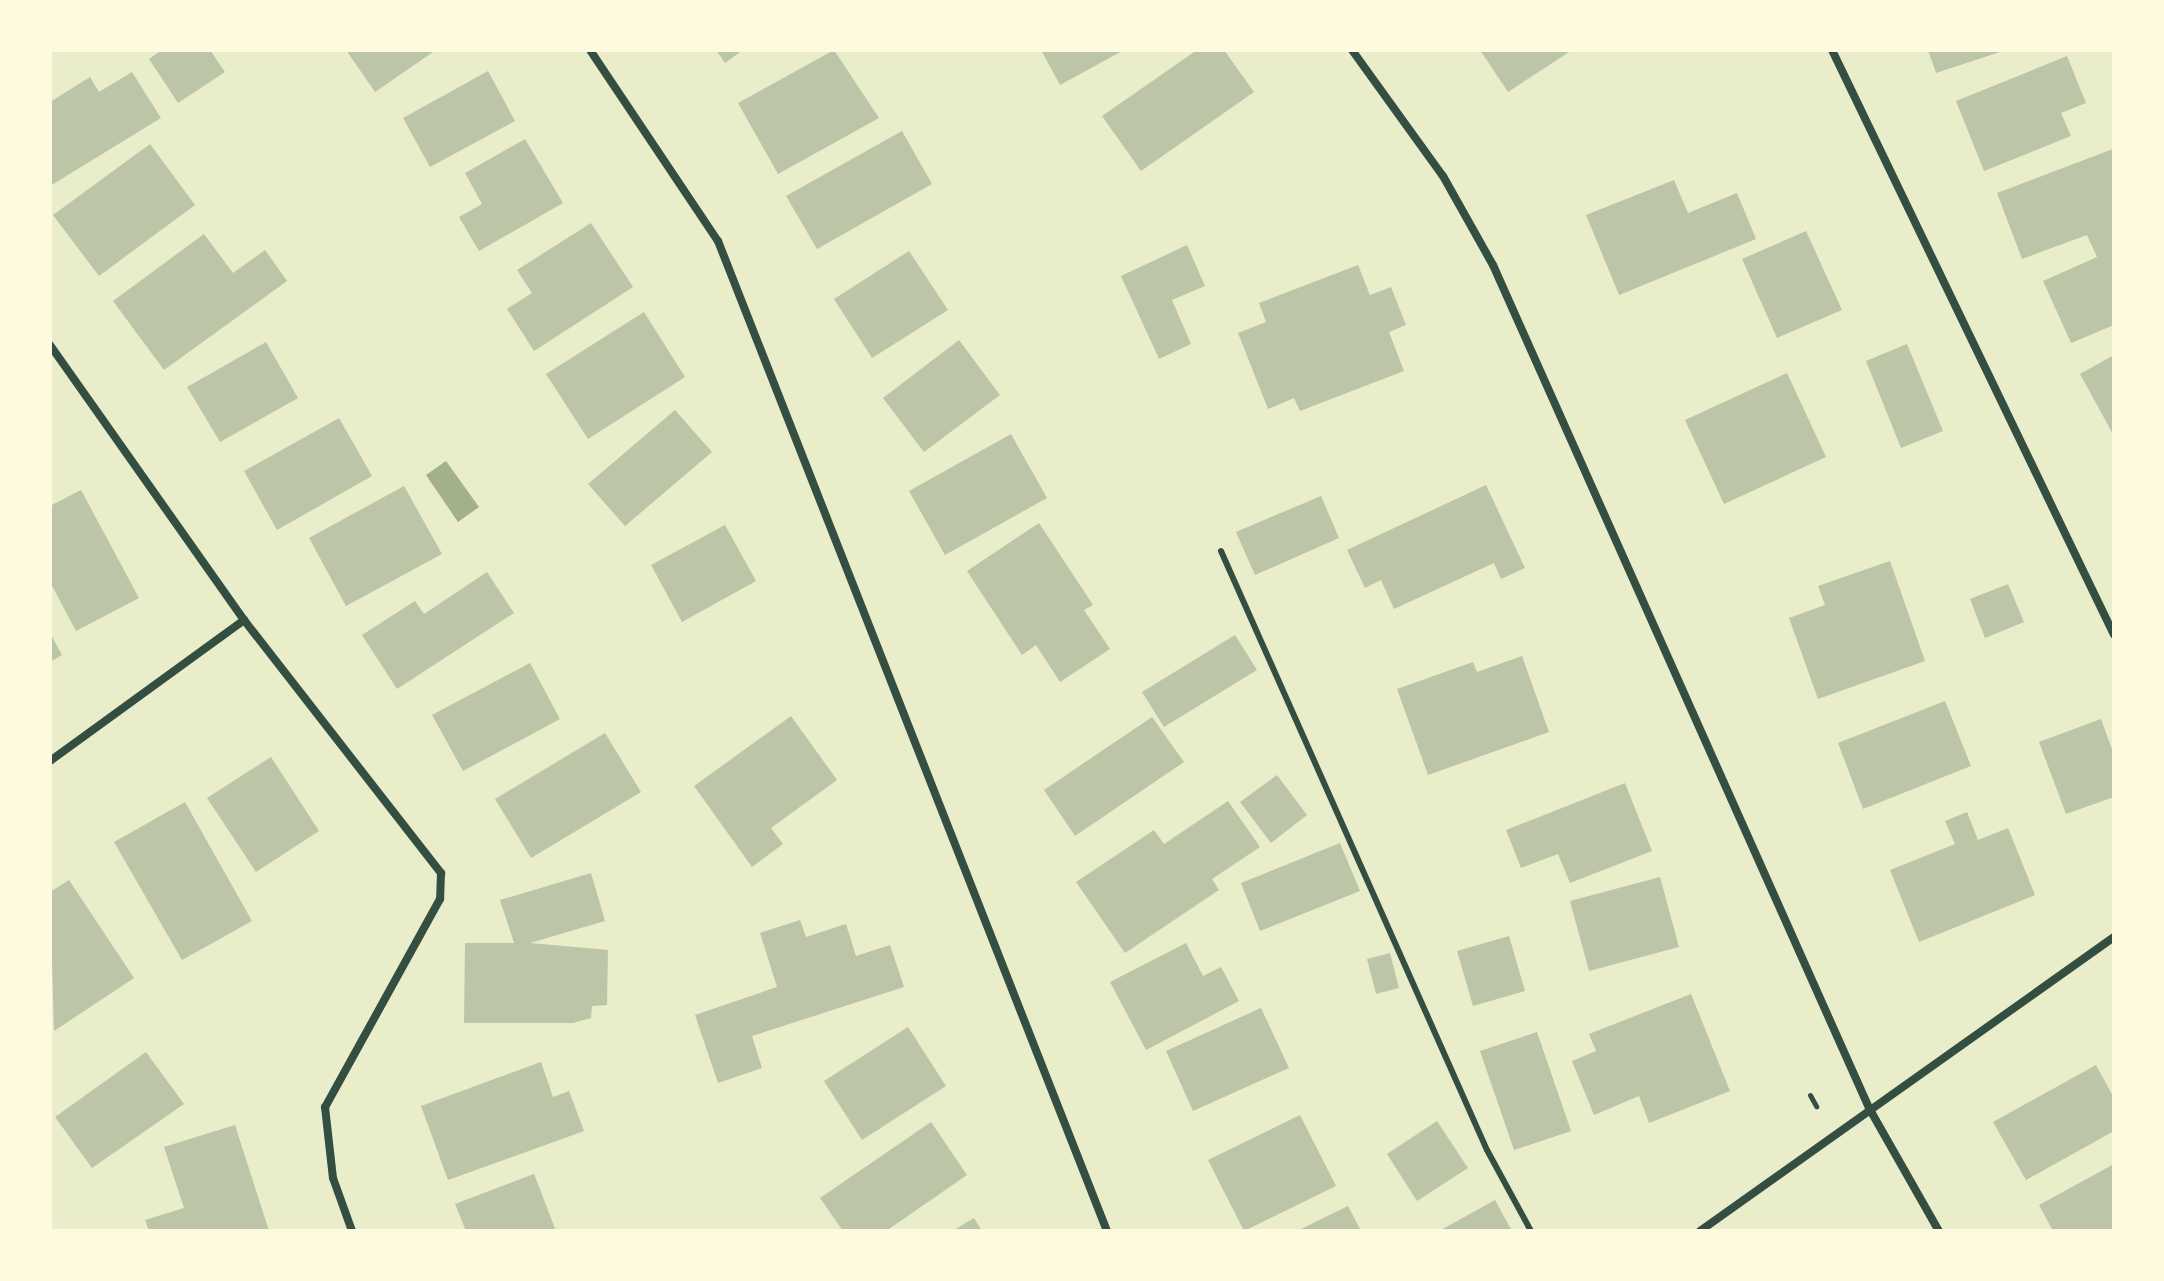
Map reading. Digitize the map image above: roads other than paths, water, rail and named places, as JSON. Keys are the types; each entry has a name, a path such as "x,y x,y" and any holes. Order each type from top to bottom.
{"street":[{"path":"590,50 718,241 1107,1231"},
{"path":"1352,50 1443,176 1493,265 1869,1108 1939,1231"},
{"path":"1832,50 2114,635"},
{"path":"50,345 244,620 444,886 325,1107 333,1178 352,1231"},
{"path":"50,761 244,620"},
{"path":"1700,1231 1869,1108 2114,937"}],"lane":[{"path":"1221,551 1481,1136 1531,1231"}]}
